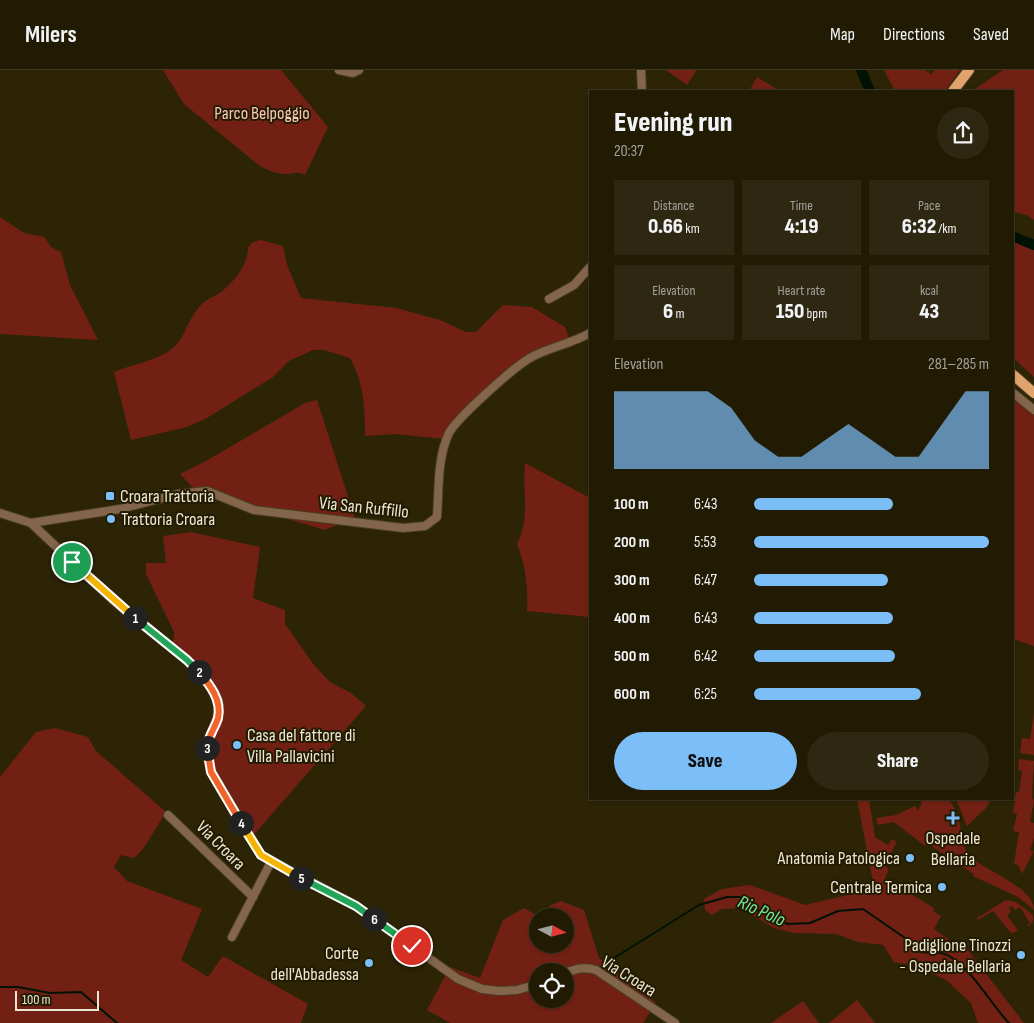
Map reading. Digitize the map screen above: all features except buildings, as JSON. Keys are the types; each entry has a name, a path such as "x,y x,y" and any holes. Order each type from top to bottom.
{"main road":[{"path":"955,90 966,72"},
{"path":"1014,376 1034,393"}],"street":[{"path":"339,70 353,72 358,70"},
{"path":"641,70 642,90"},
{"path":"550,299 574,285 589,268"},
{"name":"Via San Ruffillo","path":"31,524 120,509 178,494 207,491 254,510 403,528 425,526 438,516 440,469 449,433 516,367 531,357 573,342 589,334"},
{"path":"1014,394 1034,410"},
{"name":"Via Croara","path":"0,513 31,524 114,601 187,660 208,682 219,701 218,718 208,740 207,755 211,772 231,803 249,838 261,855 356,906 458,979 482,989 499,991 517,990 529,987"},
{"name":"Via Croara","path":"168,815 253,897"},
{"name":"Via Croara","path":"232,937 271,862"},
{"name":"Via Croara","path":"574,970 588,967 596,970 674,1023"}],"green space":[{"name":"Parco Belpoggio","path":"163,70 281,70 328,127 305,175 278,173 260,166 184,104"},
{"path":"666,70 694,70 696,71 687,85"},
{"path":"884,70 925,70 931,74 935,70 960,70 946,90 894,90"},
{"path":"1003,70 1034,70 1034,220 1027,215 1014,212 1014,90 973,90"},
{"path":"757,77 778,90 750,90"},
{"path":"0,217 24,233 44,237 51,247 61,252 70,285 98,340 0,334"},
{"path":"1014,236 1034,245 1034,377 1014,359"},
{"path":"261,240 283,246 287,265 301,298 396,308 440,320 466,332 476,332 503,305 532,307 565,327 572,347 522,363 444,439 396,434 365,436 363,396 355,367 350,358 324,350 313,350 289,361 273,377 207,418 187,427 131,440 114,372 154,359 172,349 181,339 199,307 234,280 246,260 248,247 253,242"},
{"path":"1014,393 1034,410 1034,646 1014,639"},
{"path":"317,400 355,518 325,530 198,493 180,474 206,461 305,403"},
{"path":"525,463 589,497 589,617 527,611 526,577 517,544 525,514"},
{"path":"191,532 260,547 253,598 285,610 285,624 314,665 330,682 351,693 366,706 250,839 213,769 207,737 215,704 212,692 173,644 174,632 146,574 146,563 166,563 163,536"},
{"path":"1034,713 1034,755 1020,753 1022,738 1030,739"},
{"path":"55,728 88,737 96,751 166,812 143,849 134,858 121,855 114,867 127,881 202,909 181,960 208,977 223,956 308,1004 301,1023 0,1023 0,777 36,732"},
{"path":"1019,759 1034,761 1032,797 1034,801 1030,822 1034,823 1034,838 1030,851 1034,851 1022,874 1018,865 1014,864 1019,832 1013,831 1017,814 1013,813 1016,792 1019,792 1022,771 1018,770"},
{"path":"857,800 869,800 875,837 888,845 892,839 897,842 884,865 889,869 885,878 899,894 903,889 934,908 933,911 941,916 934,929 962,948 967,949 1024,1023 978,1023 971,1003 946,980 917,966 894,962 883,945 858,942 836,934 794,933 774,928 740,908 722,909 712,915 705,910 704,899 722,889 750,885 805,905 865,891 875,892"},
{"path":"920,800 949,800 957,814 963,841 969,855 1019,888 1032,902 1034,910 1018,897 973,876 974,874 927,843 925,846 894,822 878,825 876,818 896,815 915,806 918,811 922,803"},
{"path":"956,800 990,800 986,808 967,826"},
{"path":"1006,900 1016,902 1033,915 1033,921 1029,926 1027,925 1030,923 1020,907 1015,910 1012,906 1009,908 1011,912 1007,915 1018,931 1011,933 993,911 978,920 977,918"},
{"path":"561,901 584,910 599,958 656,1003 643,1023 450,1023 427,1010 450,967 480,978 503,920 524,908 529,911 529,953 574,953 574,908 548,908"},
{"path":"857,1000 875,1023 829,1023"},
{"path":"803,1001 819,1023 771,1023"}],"waterway":[{"path":"861,70 870,90"},
{"path":"1014,237 1034,245"},
{"name":"Rio Polo","path":"606,963 699,905 727,897 740,897 760,912 788,924 810,923 838,911 863,909 908,940 921,952 941,953 960,964 978,983 1009,1023"},
{"path":"0,987 18,987 50,993 81,992 117,1023"}],"place":[{"name":"Croara Trattoria","path":"110,496"},
{"name":"Trattoria Croara","path":"111,519"},
{"name":"Casa del fattore di Villa Pallavicini","path":"237,745"},
{"name":"Ospedale Bellaria","path":"953,818"},
{"name":"Anatomia Patologica","path":"910,858"},
{"name":"Centrale Termica","path":"942,887"},
{"name":"Padiglione Tinozzi - Ospedale Bellaria","path":"1021,955"},
{"name":"Corte dell'Abbadessa","path":"369,963"}],"route":[{"path":"72,562 114,601 187,660 208,682 219,701 218,718 208,740 207,755 211,772 231,803 249,838 261,855 356,906 412,946"}]}
